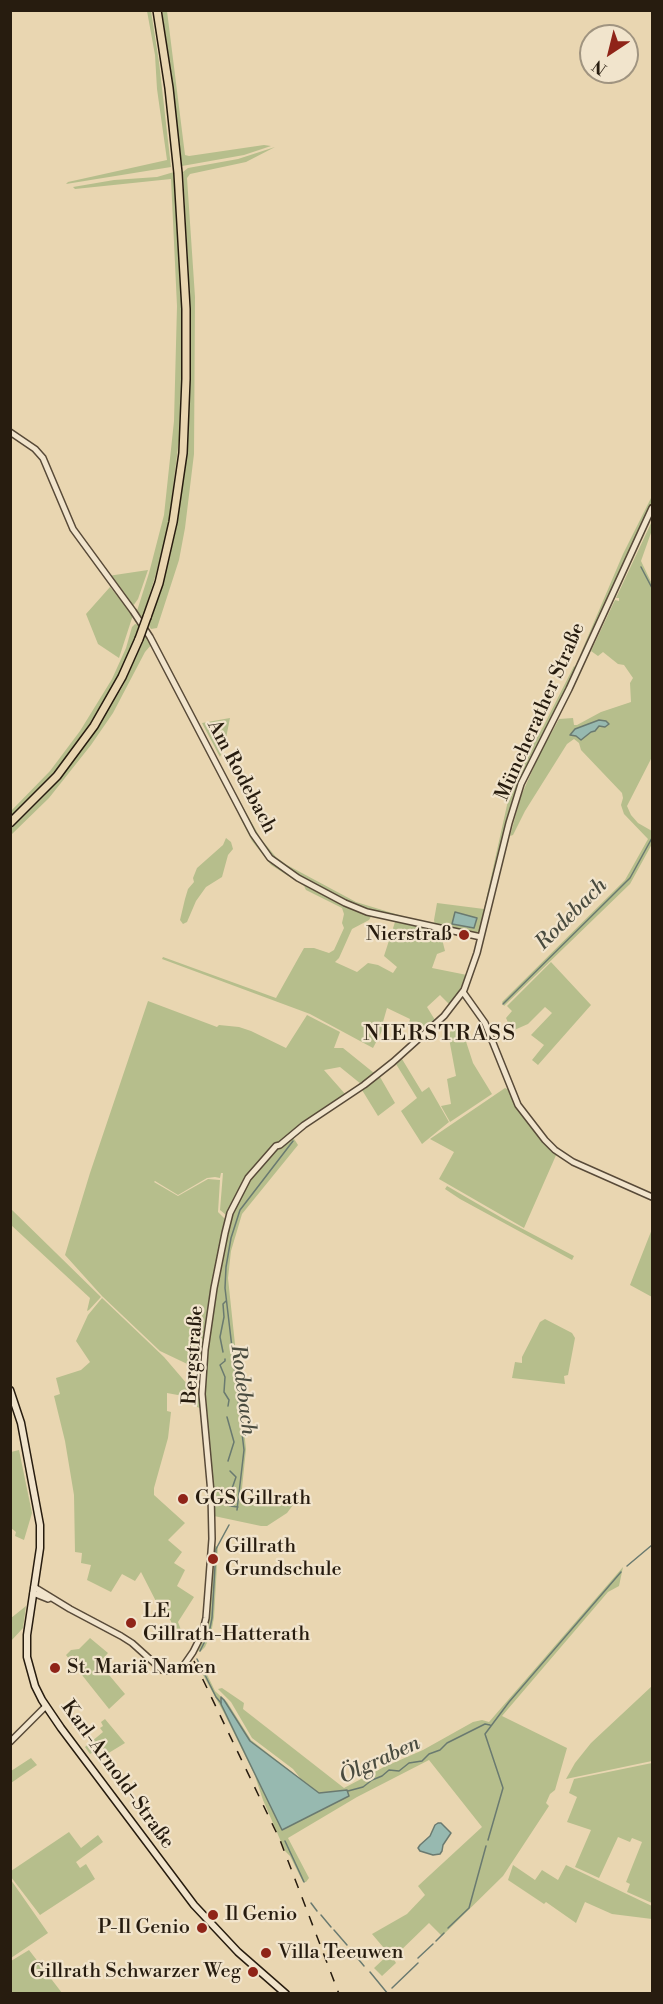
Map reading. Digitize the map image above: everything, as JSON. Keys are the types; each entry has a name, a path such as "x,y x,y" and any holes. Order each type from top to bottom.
{"highway":[{"path":"10,823 57,776 94,726 122,678 159,583 173,522 183,453 186,309 178,172 168,78 157,10"}],"main road":[{"name":"Karl-Arnold-Straße","path":"10,1390 21,1423 39,1514 40,1548 27,1635 27,1657 33,1682 46,1706 195,1907 238,1952 286,1994"}],"street":[{"name":"Am Rodebach","path":"10,432 35,449 43,458 73,530 133,611 150,638 253,834 270,858 298,878 367,912 481,937"},
{"name":"Müncherather Straße","path":"481,937 521,784 569,689 652,508"},
{"path":"481,937 473,969 463,992 485,1023 518,1106 545,1140 561,1154 573,1162 652,1197"},
{"name":"Bergstraße","path":"34,1590 122,1636 165,1671 173,1671 182,1667 193,1652 202,1634 206,1618 212,1516 202,1383 210,1313 225,1233 237,1198 252,1172 276,1146 393,1062 444,1016 463,992"},
{"path":"10,1742 46,1706"}],"green space":[{"path":"147,11 151,11 159,62 171,167 66,184 167,160 157,89 155,55"},
{"path":"162,11 167,11 185,155 271,146 244,155 182,166"},
{"path":"275,147 246,162 190,174 187,178 195,297 194,454 179,560 157,628 151,629 149,626 178,520 189,420 190,299 183,172 188,168 238,159"},
{"path":"174,172 182,319 180,432 168,527 142,619 137,611 164,515 174,421 177,306 171,179 75,189 73,187 114,180 157,177"},
{"path":"652,496 652,504 577,662 623,554"},
{"path":"652,521 652,530 641,561 652,584 652,757 627,806 638,823 652,831 652,844 630,884 504,1006 502,1002 625,880 648,839 624,814 621,805 622,793 581,750 579,743 574,739 567,744 525,811 513,835 510,836 521,796 544,744 533,764 557,719 548,739 559,719 573,718 574,725 577,725 601,712 631,702 630,683 633,678 624,665 618,664 603,652 598,656 591,651 615,600 619,601 619,598 616,598"},
{"path":"148,570 138,599 133,606 108,576"},
{"path":"110,587 133,615 119,658 98,644 86,614"},
{"path":"135,624 139,625 132,646 113,685 90,723 55,772 11,817 11,811 50,771 80,731 112,679"},
{"path":"146,635 151,645 145,652 113,713 49,798 11,835 11,829 44,796 87,743 123,686"},
{"path":"574,666 576,668 570,681 517,785 480,932 435,926 437,903 484,909 509,796 526,756"},
{"path":"230,718 224,748 220,757 202,723"},
{"path":"527,774 519,798 504,847 523,783"},
{"path":"231,786 261,839 276,857 287,865 356,902 425,923 364,909 299,876 276,861 260,841"},
{"path":"238,814 269,860 372,915 369,920 352,929 335,962 357,972 368,963 378,965 393,973 397,967 384,956 395,922 440,931 445,951 437,954 432,968 467,975 450,1005 440,995 427,1007 435,1020 421,1033 409,1023 410,1019 387,1008 382,1031 373,1048 310,1014 162,959 163,957 276,998 304,948 314,948 329,953 334,950 344,928 342,908 306,890 304,886 271,865 252,841"},
{"path":"226,838 231,842 233,849 228,855 222,877 206,887 196,901 187,922 183,924 180,920 185,899 188,889 194,882 193,878 197,868 223,845"},
{"path":"551,962 591,1005 538,1065 532,1060 544,1045 531,1035 552,1013 545,1007 528,1024 512,1031 506,1018 512,1011 507,1006"},
{"path":"148,1001 217,1027 219,1025 239,1027 251,1031 286,1048 307,1015 340,1032 334,1048 343,1048 374,1073 361,1084 340,1067 324,1070 346,1095 291,1134 298,1145 242,1214 231,1251 228,1278 246,1449 241,1498 288,1502 293,1505 287,1513 267,1526 214,1516 205,1382 211,1326 225,1241 231,1219 220,1210 223,1173 220,1178 207,1178 178,1195 154,1182 178,1196 208,1179 220,1180 218,1212 226,1220 216,1267 202,1371 160,1351 102,1296 65,1255"},
{"path":"461,1026 473,1063 492,1094 450,1122 441,1106 451,1104 447,1079 456,1076 448,1033"},
{"path":"402,1059 422,1092 429,1087 449,1122 422,1144 401,1111 417,1098 396,1064"},
{"path":"380,1077 395,1103 378,1116 362,1090"},
{"path":"505,1088 510,1090 524,1118 557,1153 524,1228 439,1179 454,1152 430,1139"},
{"path":"447,1186 574,1256 572,1260 460,1199 445,1189"},
{"path":"10,1208 101,1297 89,1310 87,1311 90,1298 11,1225"},
{"path":"652,1229 652,1297 630,1285"},
{"path":"102,1298 164,1357 200,1399 200,1408 197,1407 194,1398 167,1393 167,1411 171,1412 168,1438 154,1488 154,1495 185,1523 168,1540 182,1552 174,1563 185,1570 177,1586 194,1597 178,1622 181,1630 175,1631 169,1617 164,1617 141,1572 135,1581 122,1574 111,1592 87,1580 91,1565 81,1563 82,1553 75,1552 74,1495 65,1441 54,1396 60,1394 56,1378 81,1370 90,1362 76,1341 88,1315"},
{"path":"545,1319 572,1333 575,1338 568,1375 564,1376 565,1384 512,1378 515,1362 522,1363 522,1357 540,1322"},
{"path":"19,1450 32,1513 24,1540 15,1536 16,1532 11,1528 11,1452"},
{"path":"215,1546 218,1547 214,1617 211,1634 200,1652 198,1650 205,1636 210,1613"},
{"path":"623,1567 619,1586 608,1592 502,1716 567,1748 555,1790 550,1794 546,1803 549,1806 503,1876 442,1936 429,1923 393,1958 396,1963 382,1976 374,1968 389,1954 372,1934 407,1914 425,1895 418,1886 482,1827 429,1760 357,1797 288,1838 309,1878 303,1882 290,1856 285,1851 255,1776 198,1666 202,1664 215,1691 227,1702 251,1740 301,1779 293,1769 252,1738 231,1702 218,1689 222,1688 244,1703 243,1709 344,1788 423,1750 473,1722 482,1720 489,1722"},
{"path":"26,1606 23,1628 11,1641 11,1618"},
{"path":"90,1638 108,1653 99,1663 125,1694 109,1709 66,1655 71,1650 79,1649"},
{"path":"652,1686 652,1761 566,1779 591,1743"},
{"path":"105,1719 125,1743 107,1754 101,1747 90,1754 85,1747 103,1732 100,1728 103,1726 101,1722"},
{"path":"31,1758 37,1765 11,1783 11,1771"},
{"path":"652,1763 652,1903 627,1892 630,1884 626,1882 642,1842 632,1838 630,1842 618,1837 599,1878 575,1867 591,1830 567,1822 577,1797 569,1793 574,1779"},
{"path":"69,1832 81,1848 98,1835 103,1842 76,1862 80,1868 86,1864 95,1879 40,1915 11,1877 11,1871"},
{"path":"513,1865 535,1880 542,1870 558,1880 566,1865 652,1906 652,1919 612,1914 585,1902 576,1923 508,1880"},
{"path":"11,1880 48,1933 10,1958"},
{"path":"29,1950 62,1993 11,1993 11,1961"}],"water":[{"path":"599,720 609,724 605,727 599,726 581,740 570,735 575,729"},
{"path":"455,912 477,918 474,928 452,924"},
{"path":"221,1697 250,1741 319,1793 347,1790 349,1796 282,1830 221,1704"},
{"path":"438,1823 441,1823 451,1833 442,1851 440,1854 433,1855 420,1851 418,1848 430,1836"}],"waterway":[{"path":"641,567 652,588"},
{"name":"Rodebach","path":"503,1004 630,878 652,838"},
{"name":"Rodebach","path":"237,1510 244,1450 225,1288 226,1267 231,1238 240,1210 293,1141"},
{"name":"Rodebach","path":"223,1352 220,1337 224,1317 223,1304 226,1301"},
{"name":"Rodebach","path":"225,1359 220,1365 225,1377 224,1392 229,1400 228,1406"},
{"name":"Rodebach","path":"227,1417 234,1442 228,1461"},
{"name":"Rodebach","path":"230,1471 236,1477 227,1503 238,1507"},
{"name":"Rodebach","path":"200,1651 209,1633 212,1618 216,1549 229,1525"},
{"name":"Ölgraben","path":"627,1566 652,1545"},
{"name":"Ölgraben","path":"488,1840 503,1788 485,1734 509,1702 621,1572"},
{"name":"Rodebach","path":"197,1659 221,1703"},
{"name":"Ölgraben","path":"348,1791 363,1787 389,1770 399,1771 409,1763 422,1761 447,1743 485,1724 490,1725"},
{"name":"Rodebach","path":"285,1841 304,1882"},
{"name":"Ölgraben","path":"448,1928 469,1908 486,1846"},
{"name":"Rodebach","path":"311,1903 317,1911"},
{"name":"Rodebach","path":"321,1915 331,1927"},
{"name":"Rodebach","path":"334,1930 347,1945"},
{"name":"Ölgraben","path":"436,1941 444,1933"},
{"name":"Ölgraben","path":"418,1958 433,1944"},
{"name":"Rodebach","path":"350,1949 364,1966"},
{"name":"Ölgraben","path":"392,1988 418,1963"},
{"name":"Rodebach","path":"370,1972 388,1994"}],"railway":[{"path":"194,1661 280,1840 339,1994"}],"place":[{"name":"Nierstraß","path":"464,935"},
{"name":"GGS Gillrath","path":"183,1499"},
{"name":"Gillrath Grundschule","path":"213,1559"},
{"name":"LE Gillrath-Hatterath","path":"131,1623"},
{"name":"St. Mariä Namen","path":"55,1668"},
{"name":"Il Genio","path":"213,1915"},
{"name":"P-Il Genio","path":"202,1928"},
{"name":"Villa Teeuwen","path":"266,1953"},
{"name":"Gillrath Schwarzer Weg","path":"253,1972"}],"district":[{"name":"NIERSTRASS","path":"440,1035"}]}
